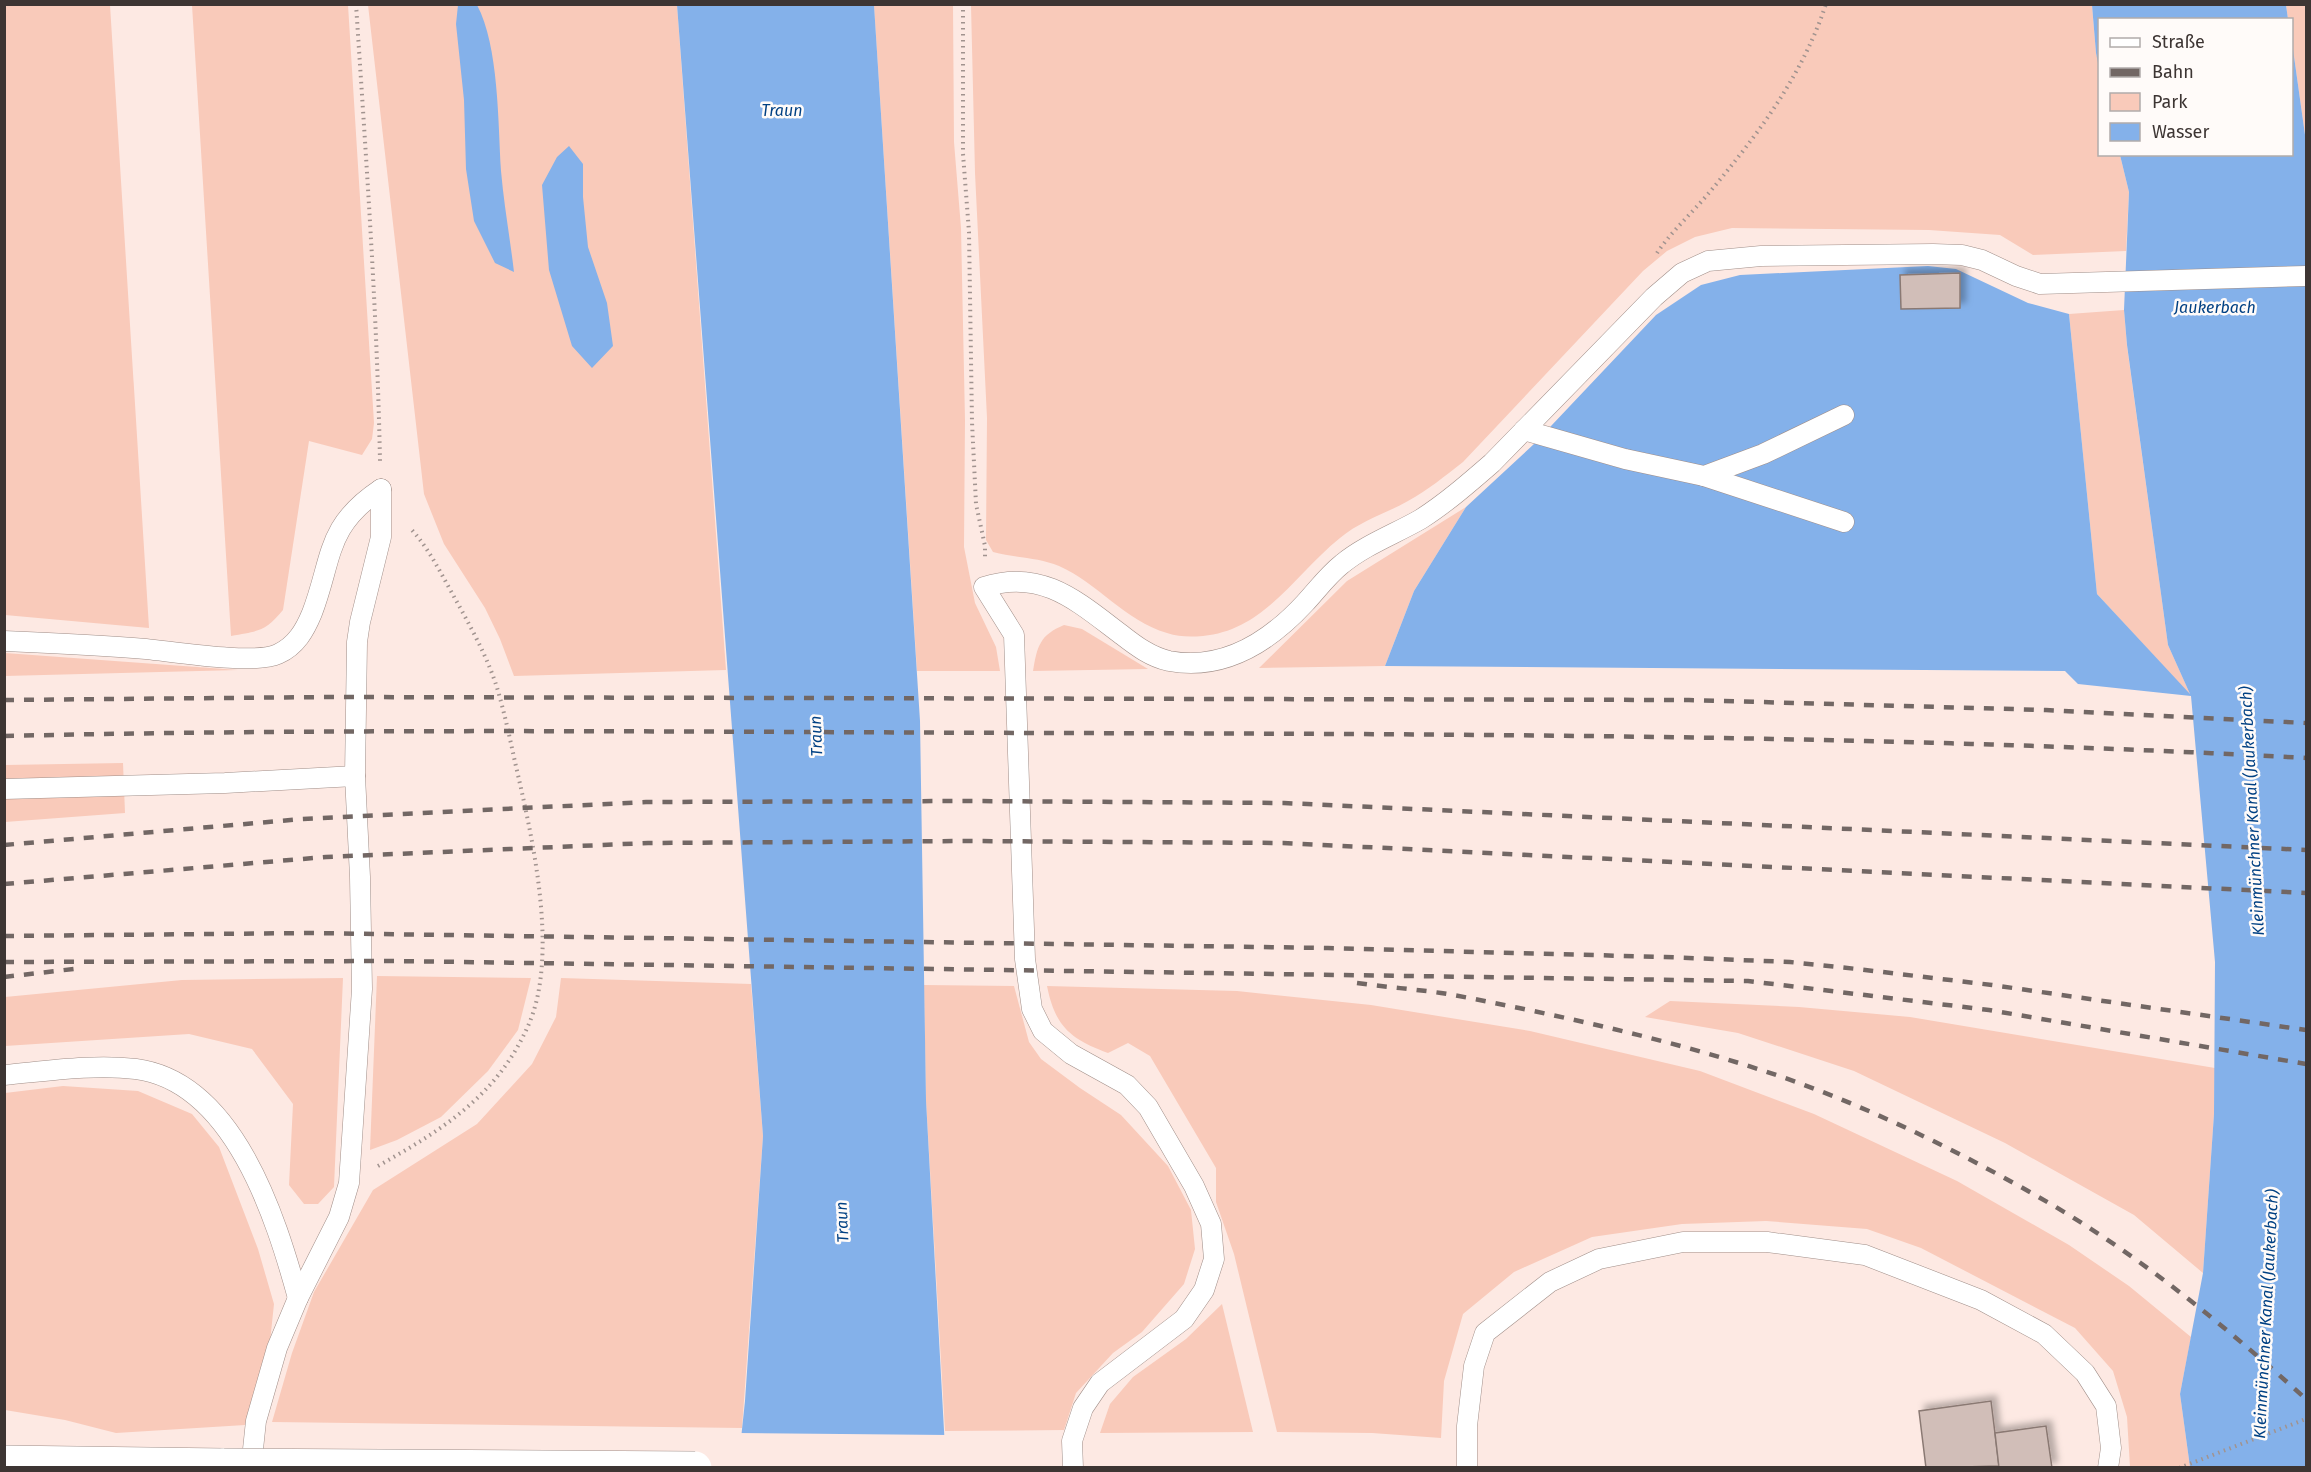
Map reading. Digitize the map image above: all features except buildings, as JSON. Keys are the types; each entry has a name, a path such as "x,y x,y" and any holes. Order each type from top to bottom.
{"main road":[{"path":"4,1462 238,1466 695,1467"}],"lane":[{"path":"1073,1467 1072,1441 1083,1408 1100,1383 1184,1319 1204,1290 1214,1259 1211,1224 1194,1186 1148,1107 1127,1085 1071,1054 1043,1031 1032,1009 1025,959 1014,635 984,587 1016,580 1032,582 1066,595 1140,648 1157,657 1190,663 1226,658 1250,648 1272,633 1303,605 1342,564 1442,504 1492,463 1654,297 1682,273 1708,261 1761,256 1962,255 1982,260 2040,284 2105,280 2307,276"},
{"path":"1704,476 1763,454 1844,415"},
{"path":"1524,430 1647,464 1704,476 1844,522"},
{"path":"4,641 147,649 254,659 278,654 304,632 315,605 338,531 351,514 381,498 381,537 357,642 355,776 362,989 349,1183 339,1217 298,1298 277,1348 259,1411 253,1442 238,1466"},
{"path":"4,789 225,783 355,776"},
{"path":"4,1075 82,1068 137,1070 167,1077 193,1093 214,1113 232,1136 250,1168 287,1258 298,1298"},
{"path":"1467,1467 1467,1426 1474,1366 1485,1333 1550,1282 1589,1263 1683,1242 1767,1242 1865,1255 1981,1300 2044,1334 2085,1373 2106,1406 2111,1448 2108,1467"}],"path":[{"path":"349,1183 438,1131 484,1092 502,1071 528,1027 541,981 543,958 539,888 527,815 498,690 469,623 432,557 420,539 381,498 381,422 356,4"},
{"path":"963,4 963,154 969,232 976,504 985,546 984,587"},
{"path":"1654,297 1650,277 1651,261 1663,244 1730,168 1766,121 1806,54 1826,4"},
{"path":"2179,1467 2307,1419"}],"green space":[{"path":"5,4 110,5 149,628 5,615"},
{"path":"192,5 348,5 374,423 372,439 362,455 309,441 283,610 266,627 231,636"},
{"path":"368,5 677,5 726,670 514,676 485,608 444,544 424,494"},
{"path":"874,5 953,5 954,142 961,228 965,420 964,547 975,603 996,647 1000,671 917,671"},
{"path":"971,5 2092,5 2098,60 2098,156 2120,156 2129,192 2126,251 2033,255 2000,235 1929,230 1732,228 1695,237 1667,251 1643,271 1463,462 1443,478 1408,501 1348,532 1262,612 1225,632 1189,637 1167,633 1138,620 1073,573 1059,566 993,552 986,540 987,418 975,173"},
{"path":"2286,5 2306,5 2306,142 2293,49 2293,18 2288,18"},
{"path":"2124,310 2168,645 2191,696 2097,594 2069,314"},
{"path":"1466,507 1414,591 1385,666 1259,668 1347,581"},
{"path":"1064,625 1082,629 1148,669 1033,671 1041,642 1050,633"},
{"path":"5,653 238,670 5,676"},
{"path":"123,763 125,813 5,822 5,765"},
{"path":"377,976 531,978 518,1030 488,1071 441,1117 397,1140 370,1150"},
{"path":"343,978 334,1187 318,1204 304,1204 289,1185 293,1104 252,1049 189,1034 5,1046 5,997 182,980"},
{"path":"561,978 751,984 763,1136 742,1428 272,1422 292,1353 314,1292 373,1190 477,1124 532,1064 556,1017"},
{"path":"924,985 1014,986 1029,1042 1041,1059 1121,1115 1168,1166 1191,1210 1195,1249 1184,1284 1142,1332 1113,1353 1076,1393 1064,1430 945,1431 926,1100"},
{"path":"1047,986 1237,991 1371,1005 1530,1031 1700,1071 1814,1114 1957,1181 2069,1245 2129,1286 2191,1337 2180,1394 2190,1467 2130,1467 2127,1417 2113,1371 2075,1328 1921,1248 1867,1229 1766,1221 1682,1224 1592,1237 1514,1272 1463,1314 1444,1381 1441,1438 1372,1433 1277,1432 1234,1254 1216,1202 1216,1168 1150,1056 1128,1043 1108,1053 1074,1036 1060,1021 1050,1000"},
{"path":"1670,1001 1799,1007 1910,1017 2215,1068 2203,1273 2134,1215 2005,1143 1854,1071 1738,1033 1645,1017"},
{"path":"63,1086 138,1091 192,1114 219,1147 258,1249 274,1304 269,1351 245,1425 116,1433 65,1420 5,1410 5,1093"},
{"path":"1222,1304 1253,1432 1100,1433 1110,1404 1133,1377 1186,1339"}],"water":[{"path":"458,5 477,5 490,41 498,108 502,184 514,272 495,263 474,221 466,169 464,100 456,24"},
{"name":"Traun","path":"677,5 874,5 920,721 926,1100 946,1467 738,1467 745,1401 763,1136"},
{"path":"2092,5 2286,5 2288,18 2098,18 2098,63"},
{"path":"2293,49 2306,142 2306,1467 2190,1467 2180,1394 2203,1273 2214,1114 2215,962 2191,696 2078,684 2065,671 1385,666 1414,591 1466,507 1534,444 1656,315 1701,285 1740,275 1928,266 1956,269 2028,303 2069,314 2097,594 2190,694 2168,645 2127,345 2124,310 2129,192 2120,156 2293,156"},
{"path":"569,146 583,164 583,197 588,247 607,303 613,346 592,368 572,346 549,270 542,185 557,157"}],"pier":[{"path":"738,1433 948,1435 949,1468 735,1468"}],"railway":[{"path":"4,700 329,697 1689,700 2046,710 2306,723"},
{"path":"4,736 525,731 1518,735 1834,740 2148,750 2306,758"},
{"path":"4,845 302,819 646,802 969,801 1284,803 2306,850"},
{"path":"4,884 326,857 648,843 968,841 1283,843 2306,893"},
{"path":"4,936 310,933 1328,948 1790,962 1992,985 2306,1030"},
{"path":"4,962 395,961 1748,981 1989,1010 2306,1064"},
{"path":"4,977 82,968"},
{"path":"1357,983 1460,996 1550,1014 1641,1036 1761,1070 1872,1112 1981,1165 2084,1224 2183,1295 2306,1399"}],"water label":[{"name":"Jaukerbach","path":"2215,307"},
{"name":"Kleinmünchner Kanal (Jaukerbach)","path":"2252,811"},
{"name":"Kleinmünchner Kanal (Jaukerbach)","path":"2266,1314"}]}
